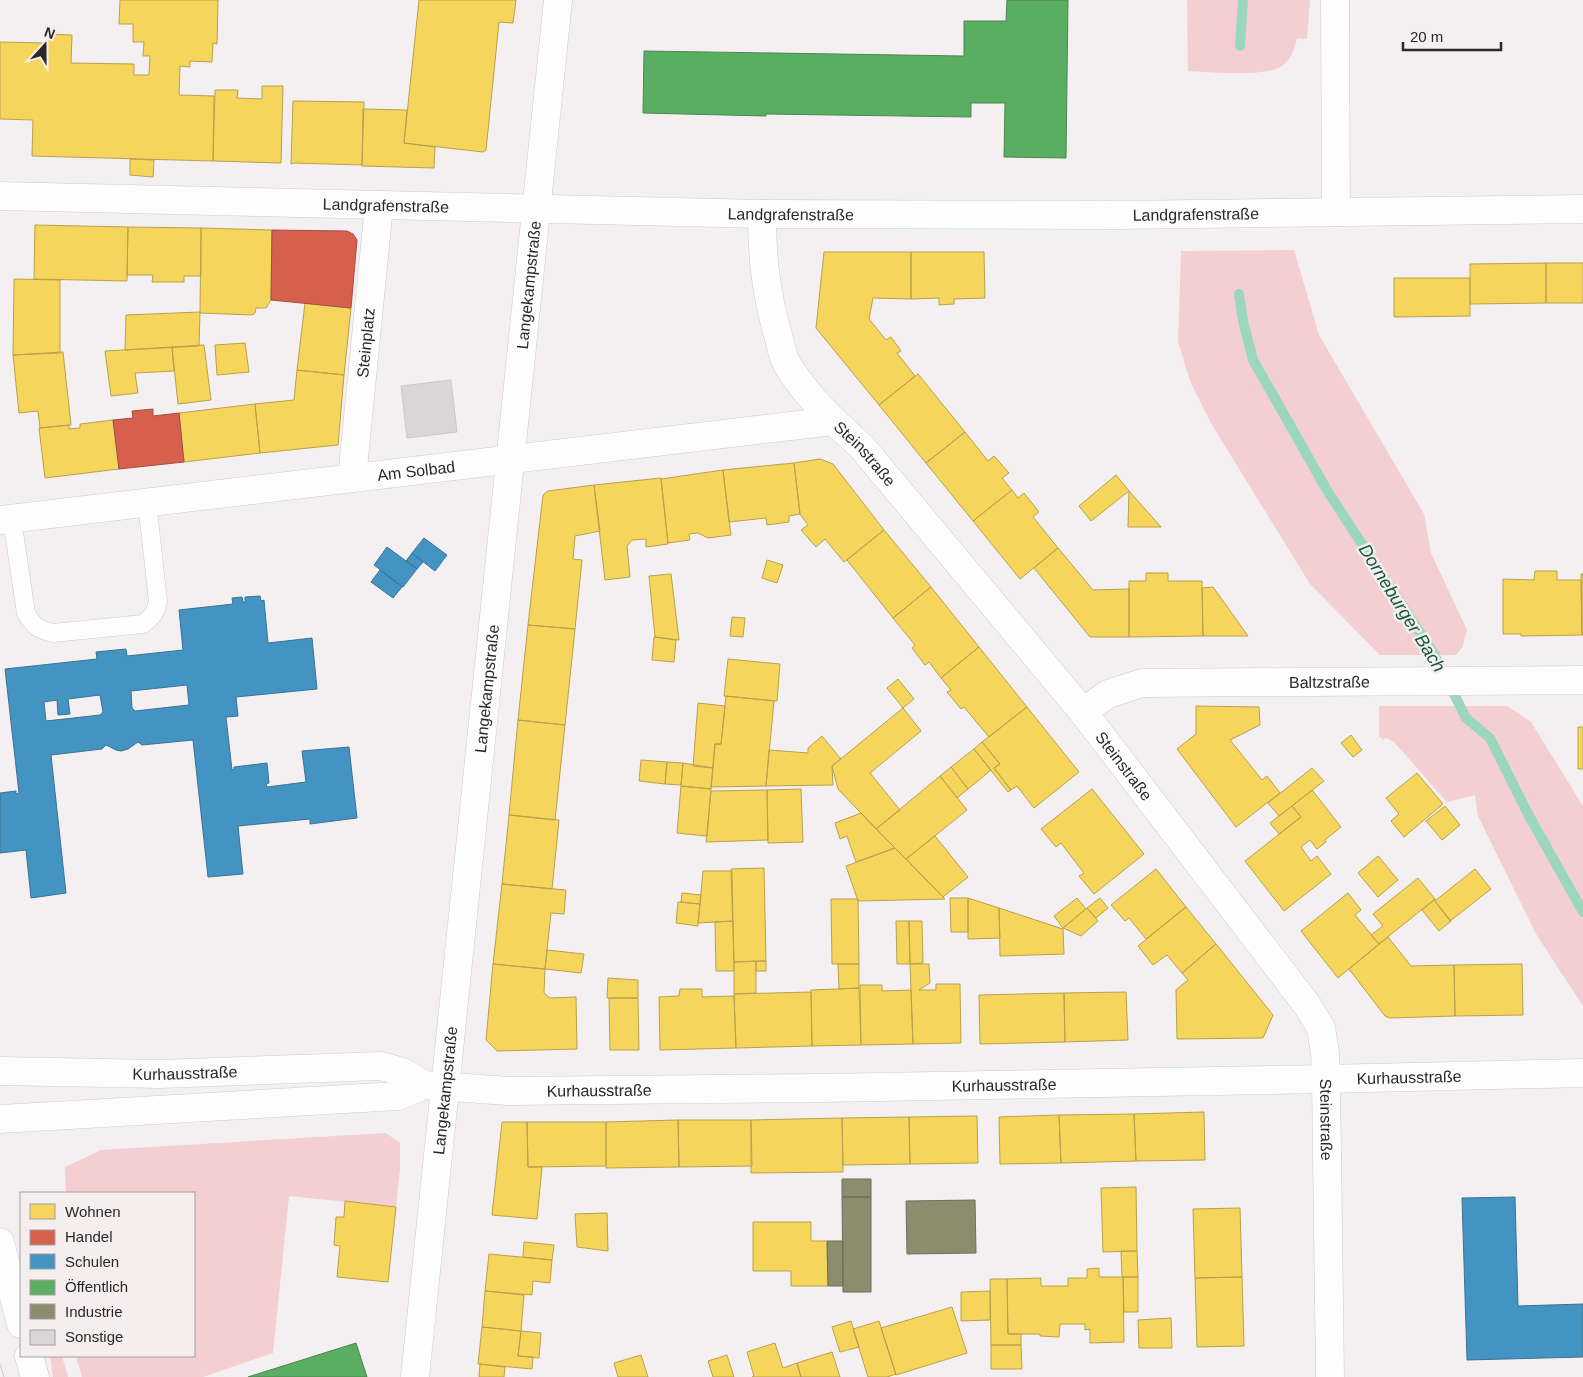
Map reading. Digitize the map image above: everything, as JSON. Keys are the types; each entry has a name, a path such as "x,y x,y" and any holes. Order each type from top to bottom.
{"street":[{"name":"Langekampstraße","path":"415,1377 434,1086 510,459 534,210 558,0"},
{"path":"1335,0 1336,212"},
{"name":"Landgrafenstraße","path":"0,196 762,214 1118,215 1583,209"},
{"name":"Steinplatz","path":"352,478 379,206"},
{"name":"Steinstraße","path":"762,214 762,250 770,306 786,362 806,391 833,421 861,446 1083,712 1315,1017 1321,1028 1324,1041 1326,1079 1330,1377"},
{"name":"Am Solbad","path":"6,520 833,421"},
{"name":"Baltzstraße","path":"1083,712 1108,694 1142,683 1583,680"},
{"name":"Kurhausstraße","path":"0,1071 160,1074 381,1066 403,1072 434,1086"},
{"name":"Kurhausstraße","path":"0,1119 398,1096 434,1086 537,1091 1326,1079 1583,1073"},
{"path":"0,1242 20,1320"},
{"path":"29,1357 35,1377"}],"lane":[{"path":"6,520 26,613 31,623 40,630 53,634 143,624 152,617 158,601 147,502"}],"shaded area":[{"path":"1187,0 1310,0 1307,39 1297,38 1288,60 1275,69 1264,72 1188,71"},
{"path":"1294,250 1319,335 1424,514 1431,553 1467,630 1462,648 1456,655 1380,655 1310,584 1212,425 1190,381 1178,341 1181,251"},
{"path":"1379,706 1507,706 1531,722 1583,806 1583,1006 1536,934 1478,816 1475,795 1447,802 1394,742 1386,738 1383,740 1379,736"},
{"path":"386,1133 400,1143 400,1168 396,1207 289,1196 273,1353 203,1377 82,1377 76,1357 195,1357 195,1192 66,1192 65,1167 101,1150"},
{"path":"50,1357 62,1357 68,1377 53,1377"}],"building: Wohnen":[{"path":"120,0 218,0 217,44 213,43 212,62 190,61 190,67 180,66 179,95 214,96 213,161 32,156 33,120 0,119 0,42 47,43 47,34 72,35 71,63 134,64 134,75 149,75 150,56 143,56 144,42 133,42 133,24 119,24"},
{"path":"419,0 516,0 513,23 499,22 486,150 483,152 404,143"},
{"path":"262,86 283,86 281,163 213,161 215,90 238,90 237,98 262,99"},
{"path":"293,101 364,102 362,165 291,164"},
{"path":"363,109 407,110 404,143 435,147 434,168 362,166"},
{"path":"130,159 154,160 153,177 130,175"},
{"path":"35,225 128,227 127,281 34,279"},
{"path":"128,227 201,228 201,276 184,276 184,282 152,282 153,275 127,275"},
{"path":"201,228 272,230 271,300 266,308 256,308 255,313 252,315 200,313"},
{"path":"824,252 911,252 911,299 873,298 869,319 886,340 891,337 901,351 897,353 915,376 879,405 816,328"},
{"path":"911,252 984,252 985,298 954,299 954,304 939,305 939,298 911,299"},
{"path":"1546,263 1583,263 1583,303 1546,303"},
{"path":"1546,263 1546,303 1470,304 1470,264"},
{"path":"1394,278 1470,278 1470,316 1394,317"},
{"path":"14,279 60,280 60,353 13,355"},
{"path":"305,303 351,308 344,375 297,370"},
{"path":"200,312 199,346 125,350 126,315"},
{"path":"245,343 249,372 217,375 215,345"},
{"path":"204,345 211,400 178,404 172,347"},
{"path":"172,347 174,371 135,373 138,393 111,396 105,351"},
{"path":"63,352 71,425 40,428 38,411 19,413 13,355"},
{"path":"297,370 344,375 338,445 260,453 255,404 294,400"},
{"path":"918,374 965,432 926,463 879,405"},
{"path":"255,404 260,453 184,462 179,413"},
{"path":"113,420 119,469 45,478 39,428 69,425 69,429 80,428 80,424"},
{"path":"965,432 988,461 994,456 1009,473 1002,478 1012,490 973,521 926,463"},
{"path":"820,459 833,464 884,530 844,562 825,539 816,547 801,530 808,525 800,514 794,463"},
{"path":"794,463 800,514 789,516 789,522 767,525 766,518 729,522 723,470"},
{"path":"723,470 731,535 708,538 698,533 689,534 690,540 668,543 661,479"},
{"path":"1116,475 1129,491 1091,521 1079,506"},
{"path":"661,478 668,544 646,547 646,539 632,540 627,546 630,577 605,580 594,485"},
{"path":"594,485 600,531 575,536 573,559 582,560 575,629 528,625 543,495 548,491"},
{"path":"1012,490 1018,498 1024,493 1039,512 1033,517 1058,548 1020,579 973,521"},
{"path":"1129,491 1161,527 1128,527"},
{"path":"884,530 931,587 893,618 847,560"},
{"path":"1058,548 1093,590 1129,589 1129,637 1090,637 1034,568"},
{"path":"767,560 783,565 777,583 762,578"},
{"path":"1535,571 1557,571 1557,580 1581,580 1582,635 1521,636 1521,634 1503,634 1503,579 1534,580"},
{"path":"1146,573 1168,573 1168,581 1202,581 1203,636 1129,637 1129,581 1146,581"},
{"path":"671,574 679,640 655,637 649,576"},
{"path":"1581,574 1583,574 1583,635 1582,635"},
{"path":"931,587 979,647 941,678 929,662 925,665 912,648 915,645 893,618"},
{"path":"1213,587 1248,636 1203,636 1202,588"},
{"path":"732,617 745,618 743,637 730,636"},
{"path":"528,625 575,629 565,725 518,720"},
{"path":"654,637 676,640 674,662 652,660"},
{"path":"979,647 1027,707 989,737 964,707 961,709 947,692 951,690 941,678"},
{"path":"728,659 780,664 777,701 724,696"},
{"path":"898,679 914,699 903,708 887,688"},
{"path":"726,696 774,701 766,786 711,787 715,744 721,744"},
{"path":"698,703 725,706 721,744 715,744 713,768 693,766"},
{"path":"1196,706 1259,707 1260,725 1230,740 1262,780 1267,776 1280,793 1236,827 1177,749 1196,734"},
{"path":"1027,707 1079,772 1034,808 1017,786 1011,790 994,768 1000,764 982,742"},
{"path":"903,708 921,731 870,773 900,810 876,829 838,789 832,766"},
{"path":"518,720 565,725 555,820 509,815"},
{"path":"1578,727 1583,727 1583,769 1578,769"},
{"path":"1351,735 1362,750 1353,757 1341,743"},
{"path":"822,736 841,759 832,766 833,785 766,786 769,750 808,753 808,748"},
{"path":"982,742 1000,764 994,768 1011,790 1008,792 974,749"},
{"path":"974,749 991,770 968,789 951,767"},
{"path":"641,760 667,762 665,784 639,781"},
{"path":"667,762 683,763 681,785 665,784"},
{"path":"683,763 713,768 711,789 681,786"},
{"path":"951,767 968,789 957,798 940,776"},
{"path":"1312,768 1324,781 1279,816 1268,803"},
{"path":"1417,773 1443,804 1404,837 1391,821 1399,814 1386,798"},
{"path":"940,776 967,810 906,859 876,829"},
{"path":"681,786 711,789 707,836 677,833"},
{"path":"801,789 803,842 768,843 767,790"},
{"path":"1092,789 1144,854 1094,894 1079,876 1084,873 1061,843 1056,847 1041,829"},
{"path":"767,790 768,840 706,842 711,791"},
{"path":"1312,790 1341,827 1317,849 1310,840 1301,847 1311,861 1317,856 1331,874 1284,911 1245,861 1301,817 1292,806"},
{"path":"1292,806 1301,817 1279,834 1270,823"},
{"path":"1445,806 1460,825 1442,840 1426,821"},
{"path":"861,813 895,848 856,862 847,836 840,839 835,823"},
{"path":"509,815 559,820 552,889 502,884"},
{"path":"935,836 968,877 943,897 906,859"},
{"path":"895,848 945,899 858,901 846,866"},
{"path":"1378,856 1398,880 1378,897 1358,873"},
{"path":"764,868 766,961 734,962 731,869"},
{"path":"1156,869 1186,907 1146,939 1129,918 1125,921 1111,905"},
{"path":"1475,869 1491,889 1450,921 1434,900"},
{"path":"703,871 732,871 733,921 698,923"},
{"path":"1418,878 1435,899 1379,944 1371,935 1383,926 1373,914"},
{"path":"502,884 566,890 564,914 551,913 545,969 493,964"},
{"path":"682,893 701,895 700,904 681,902"},
{"path":"1348,893 1361,910 1355,915 1379,944 1338,978 1301,931"},
{"path":"950,898 968,898 968,932 951,932"},
{"path":"968,898 999,908 1000,938 968,939"},
{"path":"1077,898 1086,909 1063,928 1054,916"},
{"path":"1100,898 1108,908 1096,918 1087,908"},
{"path":"831,899 858,899 859,964 832,964"},
{"path":"1434,900 1451,921 1439,931 1422,910"},
{"path":"678,902 700,904 698,926 676,923"},
{"path":"1186,907 1216,944 1182,973 1167,955 1153,965 1138,946"},
{"path":"999,908 1063,929 1064,954 1000,956"},
{"path":"1087,908 1098,921 1081,936 1063,928"},
{"path":"733,921 734,971 716,971 715,922"},
{"path":"896,921 909,921 910,964 897,964"},
{"path":"909,921 922,921 923,963 910,964"},
{"path":"1388,937 1411,966 1454,965 1455,1016 1390,1018 1385,1016 1349,969"},
{"path":"1216,944 1273,1015 1263,1038 1177,1039 1176,990 1188,980 1182,973"},
{"path":"547,950 584,954 581,973 545,969"},
{"path":"756,961 756,993 734,994 734,962"},
{"path":"756,961 766,961 766,971 756,971"},
{"path":"493,964 545,969 544,993 550,998 576,997 577,1049 497,1051 486,1040"},
{"path":"838,964 859,964 859,988 839,989"},
{"path":"910,964 929,964 930,983 919,990 936,990 936,984 960,984 961,1043 913,1044"},
{"path":"1522,964 1523,1015 1455,1016 1454,965"},
{"path":"608,978 638,980 638,998 607,998"},
{"path":"860,985 882,985 882,991 911,990 913,1044 861,1045"},
{"path":"859,988 861,1045 812,1046 811,990"},
{"path":"680,989 702,989 702,997 734,996 736,1048 660,1050 659,997 679,996"},
{"path":"811,992 812,1046 736,1048 734,994"},
{"path":"1126,992 1128,1040 1065,1042 1064,993"},
{"path":"1064,993 1065,1042 980,1044 979,995"},
{"path":"609,998 638,998 639,1050 610,1050"},
{"path":"1204,1112 1205,1160 1136,1161 1134,1114"},
{"path":"1134,1114 1136,1161 1061,1163 1059,1115"},
{"path":"1059,1115 1061,1163 1000,1164 999,1117"},
{"path":"977,1116 978,1163 910,1164 909,1117"},
{"path":"909,1117 910,1164 843,1165 842,1118"},
{"path":"842,1118 843,1172 751,1173 751,1120"},
{"path":"678,1120 751,1120 752,1166 679,1167"},
{"path":"678,1120 679,1167 606,1168 606,1122"},
{"path":"502,1122 527,1122 528,1167 542,1167 537,1219 492,1215"},
{"path":"527,1122 606,1122 606,1166 528,1167"},
{"path":"1136,1187 1137,1251 1103,1252 1101,1188"},
{"path":"345,1201 396,1207 388,1282 337,1277 340,1246 334,1245 336,1217 344,1217"},
{"path":"1240,1208 1242,1277 1195,1278 1193,1209"},
{"path":"607,1213 608,1251 577,1247 575,1214"},
{"path":"753,1222 811,1222 811,1241 827,1241 828,1286 791,1286 791,1271 753,1271"},
{"path":"524,1242 554,1245 552,1260 523,1257"},
{"path":"1121,1251 1137,1251 1138,1277 1122,1277"},
{"path":"489,1254 552,1260 550,1283 533,1281 532,1295 485,1291"},
{"path":"1099,1268 1099,1277 1123,1277 1124,1342 1090,1343 1090,1329 1085,1330 1085,1324 1060,1324 1059,1337 1040,1336 1040,1334 1008,1334 1007,1279 1041,1278 1041,1286 1068,1286 1068,1278 1087,1278 1087,1269"},
{"path":"1123,1277 1138,1277 1138,1312 1124,1312"},
{"path":"1242,1277 1244,1346 1197,1347 1195,1278"},
{"path":"990,1279 1007,1279 1008,1334 1021,1334 1021,1345 991,1345"},
{"path":"485,1291 524,1295 521,1331 482,1327"},
{"path":"990,1291 990,1320 961,1321 961,1292"},
{"path":"952,1307 967,1353 896,1375 881,1328"},
{"path":"1171,1318 1172,1348 1139,1348 1138,1320"},
{"path":"851,1321 859,1347 840,1352 832,1327"},
{"path":"879,1321 896,1374 887,1377 868,1377 853,1329"},
{"path":"482,1327 521,1331 518,1356 533,1357 532,1369 478,1364"},
{"path":"521,1331 541,1333 539,1358 518,1356"},
{"path":"775,1343 783,1368 797,1363 801,1377 752,1377 754,1376 747,1352"},
{"path":"991,1345 1021,1345 1022,1369 991,1369"},
{"path":"832,1352 840,1377 801,1377 797,1363"},
{"path":"641,1355 648,1377 618,1377 614,1363"},
{"path":"727,1355 734,1377 713,1377 708,1361"},
{"path":"480,1364 505,1367 504,1377 479,1377"}],"building: Handel":[{"path":"272,230 347,231 353,234 357,240 351,308 271,300"},
{"path":"153,409 153,416 179,413 184,462 119,469 113,420 133,418 132,411"}],"building: Schulen":[{"path":"424,538 447,555 435,571 412,553"},
{"path":"387,547 417,569 403,587 374,565"},
{"path":"412,553 423,562 417,569 406,561"},
{"path":"380,570 402,587 393,598 371,582"},
{"path":"260,596 261,601 264,600 268,643 312,638 317,689 236,697 238,716 226,717 232,770 234,767 267,763 269,783 266,784 267,787 306,782 302,751 349,747 357,818 310,824 310,819 238,826 243,874 208,877 193,740 142,745 138,742 128,749 121,751 106,745 102,749 51,755 66,893 31,898 26,850 0,853 0,793 16,791 16,794 19,793 5,669 97,659 96,652 126,649 127,656 183,650 179,610 233,604 232,598 242,597 243,602 245,602 245,597","holes":["187,685 189,705 135,711 132,708 131,691","100,695 103,712 100,715 46,721 44,702 57,700 58,715 70,714 68,699"]},
{"path":"1515,1197 1518,1306 1583,1304 1583,1357 1467,1360 1462,1198"}],"building: Öffentlich":[{"path":"1007,0 1068,0 1066,158 1004,157 1005,103 971,103 971,117 643,113 644,51 964,56 964,21 1006,21"},
{"path":"356,1343 367,1377 248,1377"}],"building: Industrie":[{"path":"842,1179 871,1179 871,1197 842,1197"},
{"path":"842,1197 871,1197 871,1292 843,1292"},
{"path":"975,1200 976,1253 907,1254 906,1201"},
{"path":"827,1241 843,1241 843,1286 828,1286"}],"building: Sonstige":[{"path":"451,380 457,432 407,438 401,386"}],"waterway":[{"name":"Dorneburger Bach","path":"1240,46 1243,0"},
{"name":"Dorneburger Bach","path":"1239,294 1243,321 1253,360 1328,492 1434,654 1466,718 1490,738 1527,812 1583,912"}],"tram line":[{"path":"0,1364 4,1377"}]}
